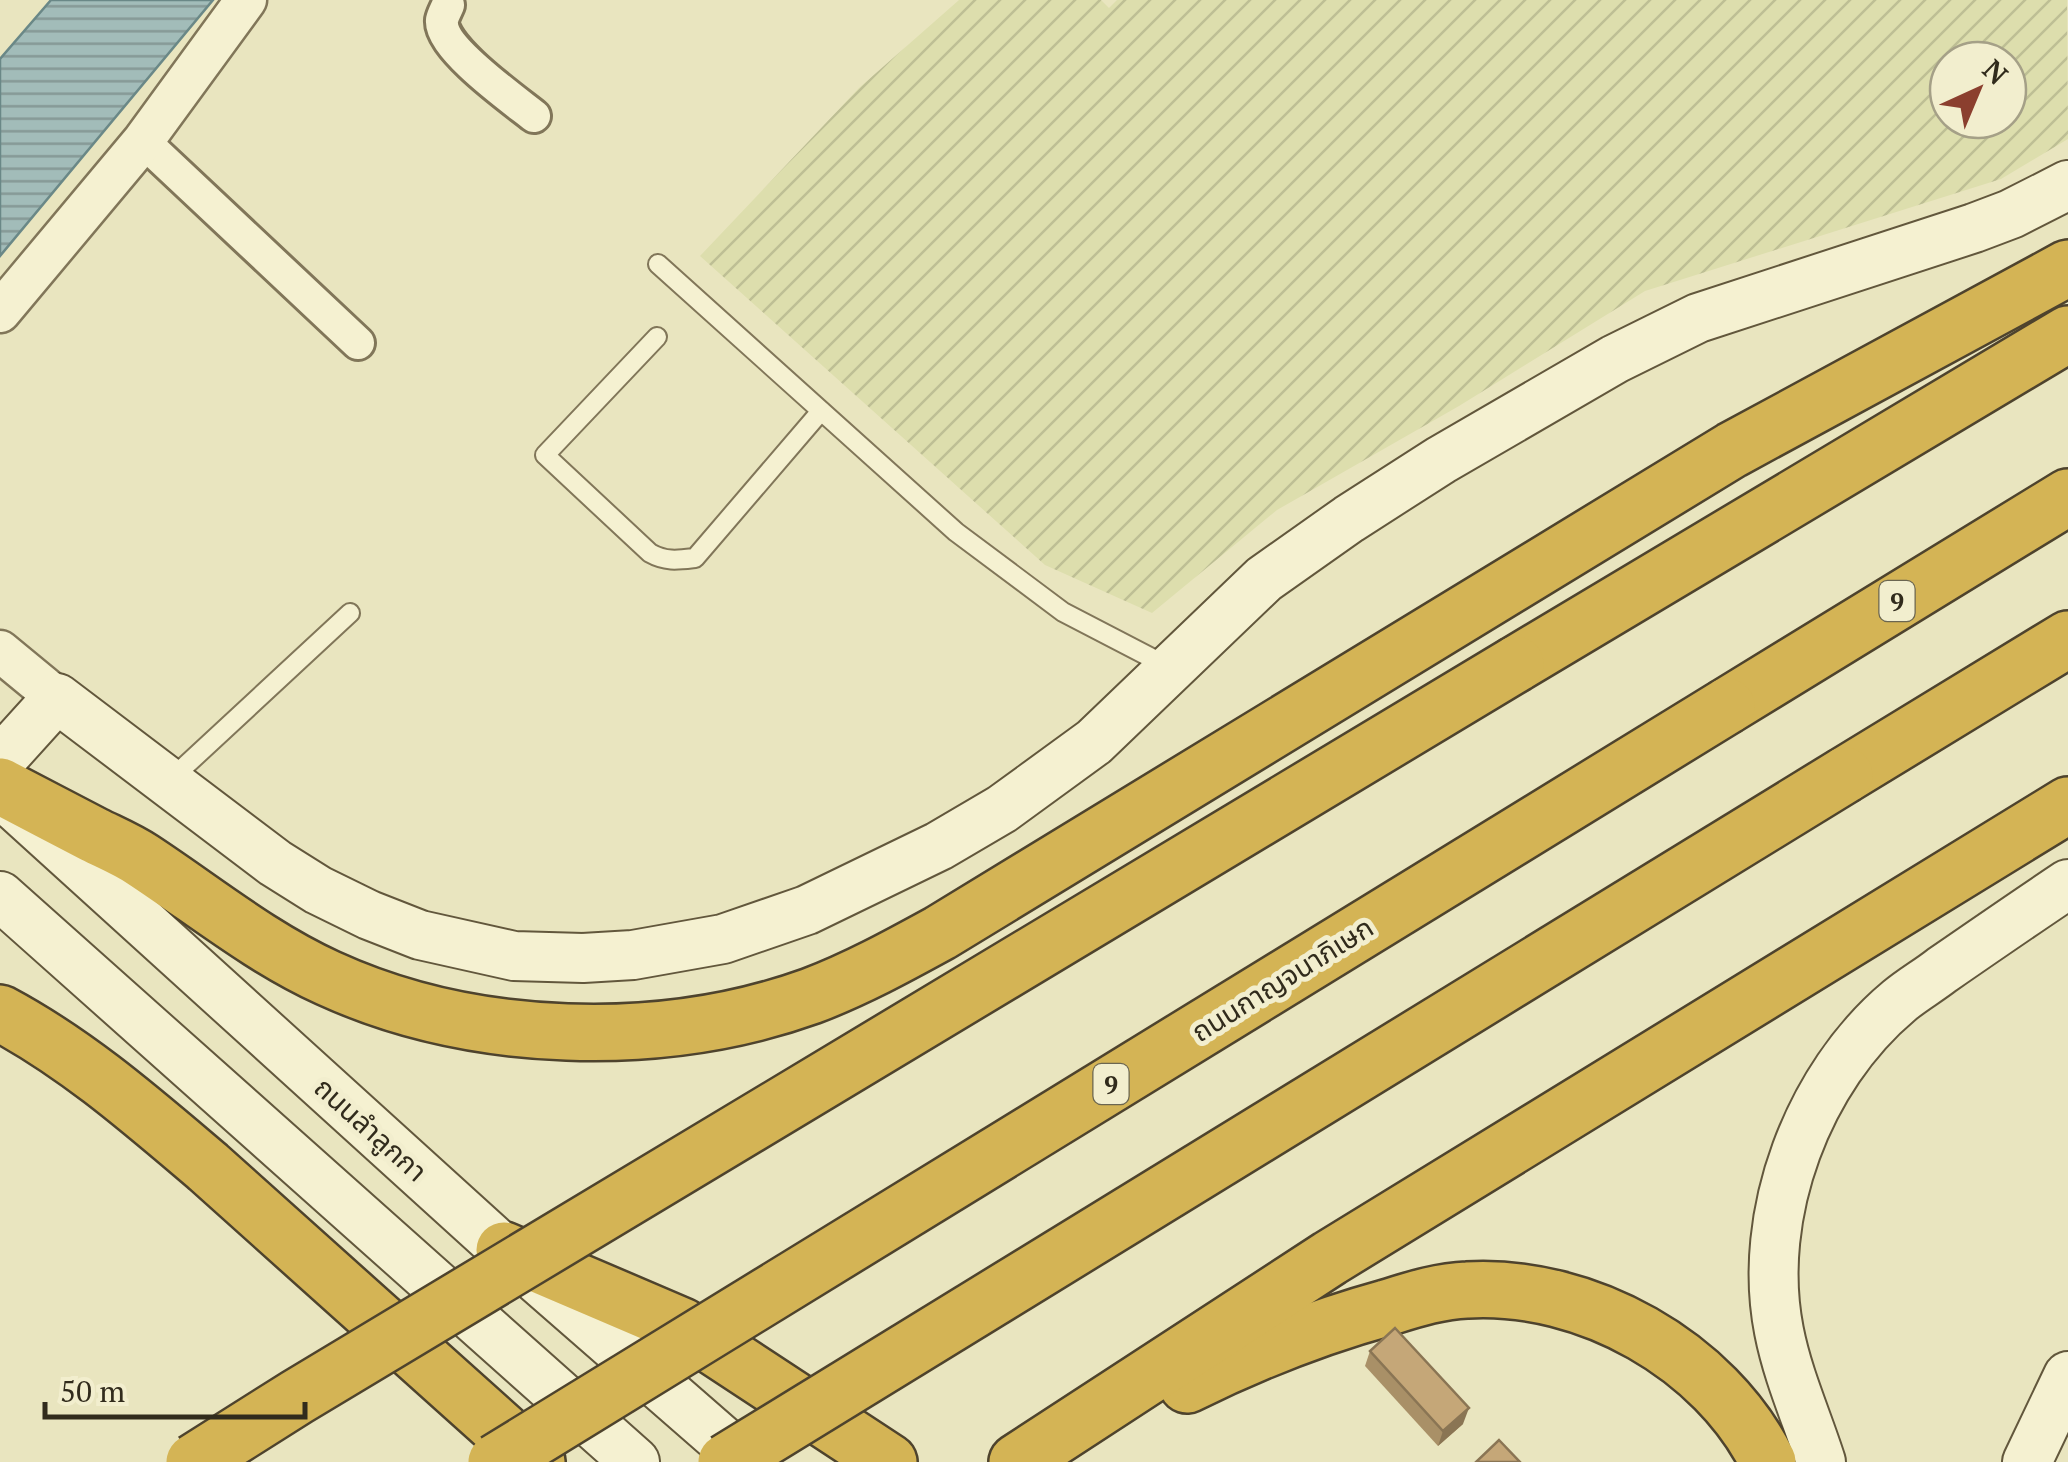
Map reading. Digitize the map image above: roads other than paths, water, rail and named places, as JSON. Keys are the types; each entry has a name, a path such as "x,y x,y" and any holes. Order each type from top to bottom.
{"highway":[{"path":"0,789 139,858 284,956 391,1003 438,1017 519,1029 614,1032 679,1026 765,1010 851,979 940,933 1732,450 2068,268"},
{"path":"194,1462 2068,334"},
{"name":"ถนนกาญจนาภิเษก","path":"496,1462 2068,497"},
{"path":"726,1462 2068,639"},
{"path":"1017,1462 1330,1258 2068,805"},
{"path":"0,1013 73,1057 208,1166 538,1462"},
{"path":"504,1250 682,1326 889,1462"},
{"path":"314,1262 447,1363 560,1462"},
{"path":"1032,1462 1244,1357 1289,1339 1426,1296 1466,1290 1508,1291 1568,1303 1635,1329 1666,1346 1702,1374 1732,1407 1768,1462"},
{"path":"173,1462 297,1397"}],"main road":[{"path":"0,761 58,698 275,863 318,890 403,928 514,956 633,955 723,939 807,910 939,846 1002,810 1124,714 1241,598 1308,546 1441,460 1615,359 1698,318 1974,228 2068,185"},
{"name":"ถนนลำลูกกา","path":"0,789 504,1250 747,1462"},
{"path":"1822,1462 1788,1364 1774,1299 1777,1228 1804,1131 1826,1087 1898,1002 2068,884"},
{"path":"0,896 635,1462"},
{"path":"0,936 100,1005 132,1014"},
{"path":"2027,1462 2068,1376"}],"street":[{"path":"0,312 143,141 246,0"},
{"path":"448,2 442,21 444,34 480,74 534,116"},
{"path":"143,141 358,343"},
{"path":"0,651 58,698"}],"lane":[{"path":"658,264 956,532 1063,612 1170,668"},
{"path":"657,336 545,454 660,559 695,558 821,411"},
{"path":"167,783 350,613"}],"water":[{"path":"51,0 213,0 0,256 0,59"}]}
